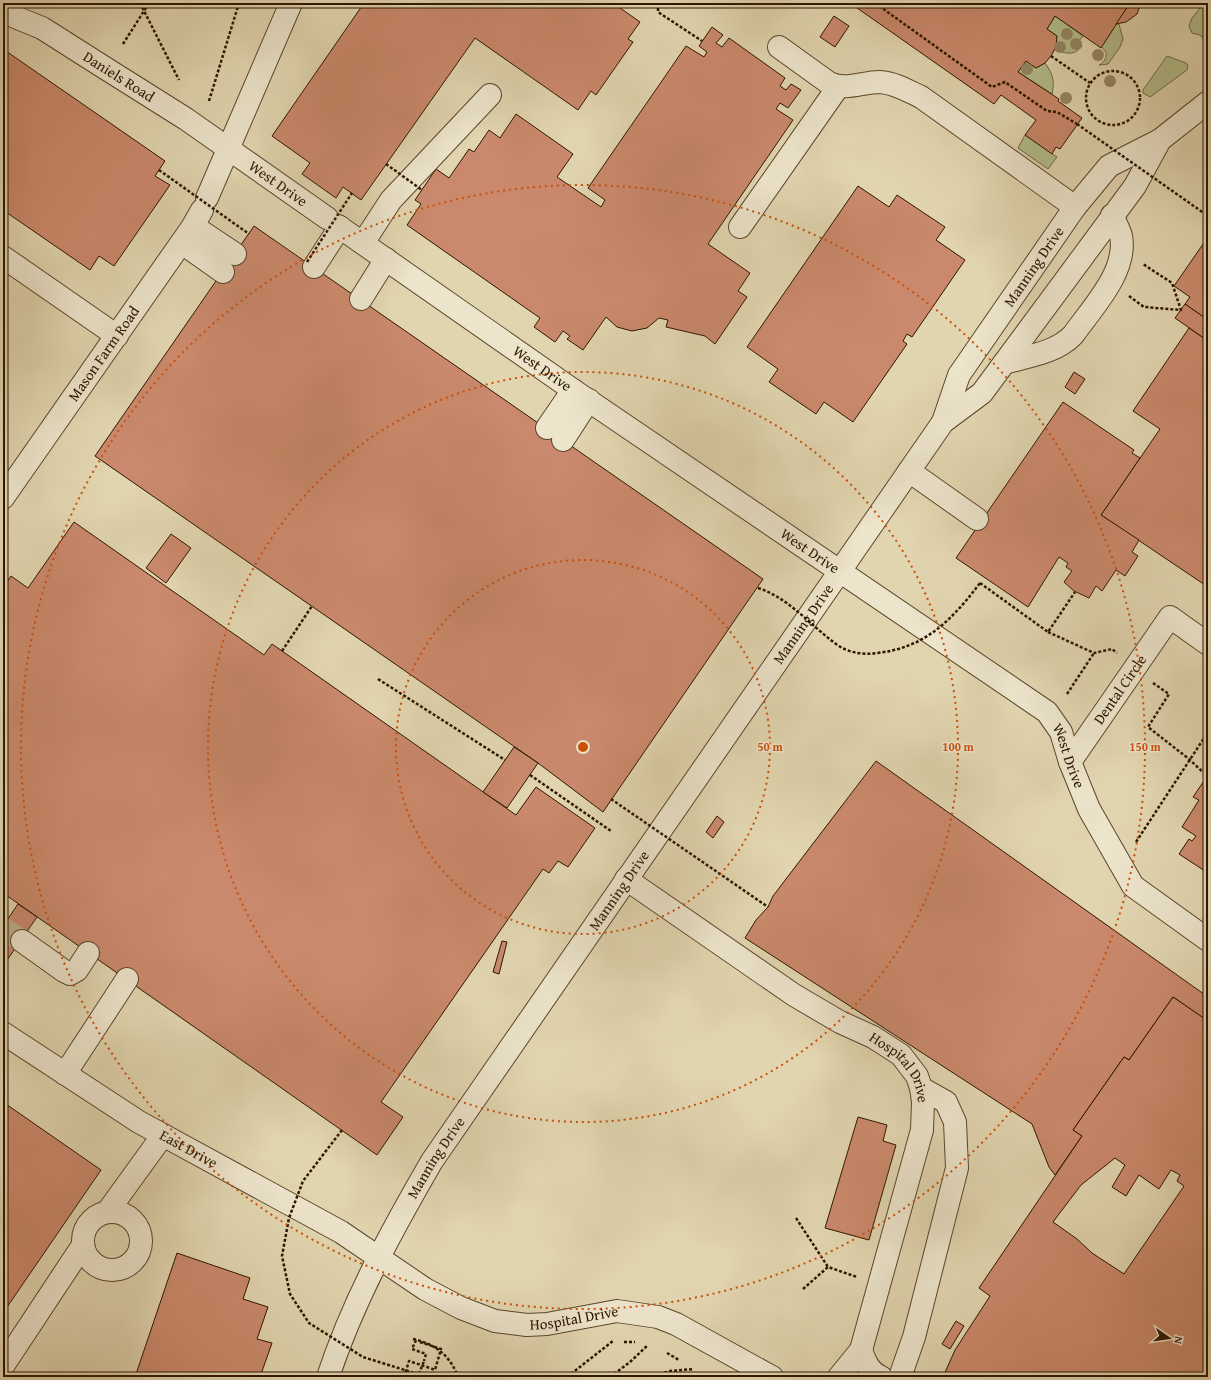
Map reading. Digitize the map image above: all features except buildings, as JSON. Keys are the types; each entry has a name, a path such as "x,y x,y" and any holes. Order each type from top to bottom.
{"street":[{"path":"13,3 42,28"},
{"name":"Mason Farm Road","path":"3,498 117,336 196,219 229,151 291,3"},
{"name":"Daniels Road","path":"3,12 42,28 186,119 229,151"},
{"path":"779,47 828,83 838,87 850,88 880,82 896,85 921,97 1075,207"},
{"path":"740,227 838,87"},
{"path":"363,243 391,200 490,95"},
{"name":"Manning Drive","path":"328,1377 364,1287 432,1161 512,1048 626,880 943,422 959,375 1075,207 1109,166 1160,140 1208,102"},
{"name":"Manning Drive","path":"943,422 982,393 1135,186 1160,140"},
{"name":"West Drive","path":"229,151 581,395 1047,712 1060,732 1070,762 1089,809 1133,886 1208,940"},
{"path":"1004,363 1056,348 1066,342 1073,335 1116,275 1121,245 1120,235 1112,216"},
{"path":"196,219 229,263"},
{"path":"310,264 335,224"},
{"path":"3,257 117,336"},
{"path":"361,299 386,259"},
{"path":"555,434 581,395"},
{"path":"909,471 977,519"},
{"name":"Dental Circle","path":"1070,762 1170,617 1208,644"},
{"name":"Hospital Drive","path":"626,880 794,995 840,1022 873,1037 901,1056 917,1076 923,1102 922,1130 861,1350 839,1377"},
{"path":"22,941 70,974 77,970 88,953"},
{"path":"65,1074 127,979"},
{"name":"East Drive","path":"3,1033 139,1122 341,1232 379,1257"},
{"path":"900,1377 914,1337 957,1168 955,1122 952,1115 946,1102 921,1088"},
{"path":"108,1212 163,1135"},
{"path":"108,1212 126,1215 133,1220 138,1229 141,1242 138,1254 130,1264 121,1269 109,1270 92,1264 84,1252 83,1245 82,1237 88,1223 97,1216 108,1212"},
{"path":"3,1366 83,1245"},
{"name":"Hospital Drive","path":"379,1257 425,1289 461,1308 494,1320 527,1325 547,1324 617,1311 645,1314 676,1324 772,1377"},
{"path":"861,1350 867,1365 875,1375 882,1377"}],"path":[{"path":"140,3 179,80"},
{"path":"123,44 149,3"},
{"path":"209,101 239,3"},
{"path":"658,3 658,12 702,41"},
{"path":"875,3 992,87 1005,82 1047,112 1057,112 1078,124 1208,216"},
{"path":"1051,56 1090,83"},
{"path":"1105,72 1123,72 1131,77 1140,92 1138,109 1133,117 1126,123 1116,126 1095,120 1086,106 1086,90 1090,83 1096,76 1105,72"},
{"path":"386,164 422,190"},
{"path":"159,170 249,234"},
{"path":"310,264 352,193"},
{"path":"1128,296 1144,306 1181,310 1172,283 1142,263"},
{"path":"758,588 773,593 784,600 838,645 850,651 868,654 894,651 925,638 940,628 960,609 980,583 1048,632 1094,653 1112,649 1134,669 1169,694 1148,727 1208,776"},
{"path":"1048,632 1075,592"},
{"path":"282,651 312,606"},
{"path":"1067,694 1094,653"},
{"path":"378,679 505,760"},
{"path":"1135,842 1208,732"},
{"path":"530,775 611,831"},
{"path":"611,799 768,907"},
{"path":"342,1130 303,1181 289,1218 282,1256 290,1294 309,1323 363,1357 427,1377"},
{"path":"796,1218 828,1267 858,1277"},
{"path":"804,1289 828,1267"},
{"path":"412,1339 431,1344 439,1349 455,1368 458,1377"},
{"path":"404,1377 409,1361 414,1363 419,1364 425,1366 435,1370 441,1349 415,1340 412,1349 426,1354 424,1361 422,1368 419,1374"},
{"path":"567,1377 614,1341"},
{"path":"624,1342 635,1342"},
{"path":"612,1376 648,1345"},
{"path":"667,1353 679,1360"},
{"path":"650,1377 670,1371 694,1369"}],"green space":[{"path":"1204,3 1208,3 1208,44 1200,35 1192,33 1189,26 1192,18"},
{"path":"1055,16 1083,36 1079,41 1082,46 1073,53 1066,53 1055,49 1057,36 1047,29"},
{"path":"1116,24 1119,24 1123,39 1120,47 1108,64 1099,65 1104,61 1106,56 1104,49 1101,47"},
{"path":"1167,56 1186,63 1188,65 1187,70 1150,97 1143,93 1143,90"},
{"path":"1026,61 1036,68 1045,63 1053,78 1052,94 1018,72"},
{"path":"1025,135 1057,157 1048,169 1018,148"}],"tunnel":[{"path":"3,928 22,941"}]}
